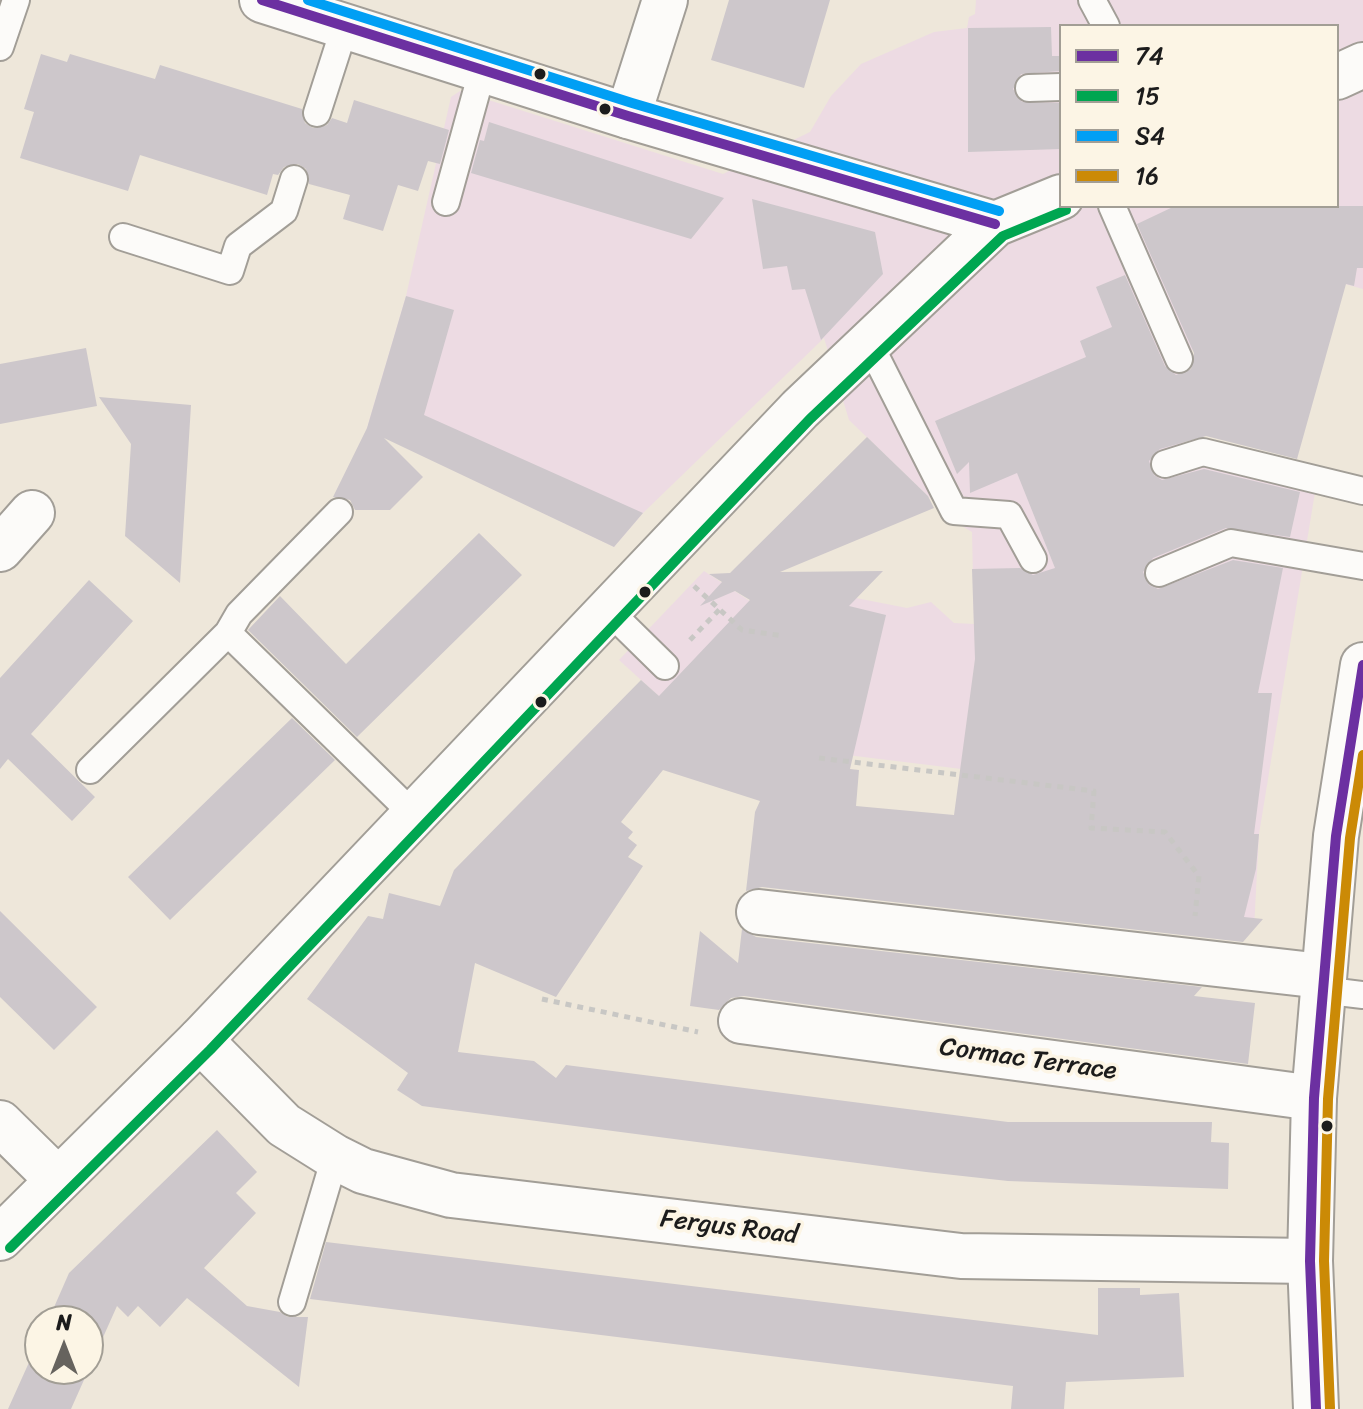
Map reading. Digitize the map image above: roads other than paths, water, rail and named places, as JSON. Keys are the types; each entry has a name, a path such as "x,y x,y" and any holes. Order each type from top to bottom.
{"main road":[{"path":"262,0 628,116 995,224"},
{"path":"628,116 665,0"},
{"path":"0,1238 200,1040 800,409 995,224 1059,198"},
{"path":"0,549 32,513"},
{"path":"1316,1409 1310,1261 1314,1098 1335,987 1336,836 1363,665"},
{"path":"759,912 1335,987"},
{"name":"Cormac Terrace","path":"741,1021 1314,1098"},
{"name":"Fergus Road","path":"200,1040 284,1125 335,1157 363,1171 451,1195 961,1256 1310,1261"},
{"path":"0,1123 57,1179"}],"lane":[{"path":"0,47 16,0"},
{"path":"1092,0 1105,24"},
{"path":"317,113 345,26"},
{"path":"446,202 483,68"},
{"path":"1029,88 1059,87"},
{"path":"123,237 230,271 238,246 284,211 294,179"},
{"path":"1113,208 1179,359"},
{"path":"870,345 954,511 1009,515 1033,559"},
{"path":"1165,464 1203,452 1363,491"},
{"path":"90,770 228,633 239,614 339,512"},
{"path":"1159,573 1231,543 1363,566"},
{"path":"609,611 665,666"},
{"path":"228,633 415,816"},
{"path":"292,1302 335,1157"}]}
